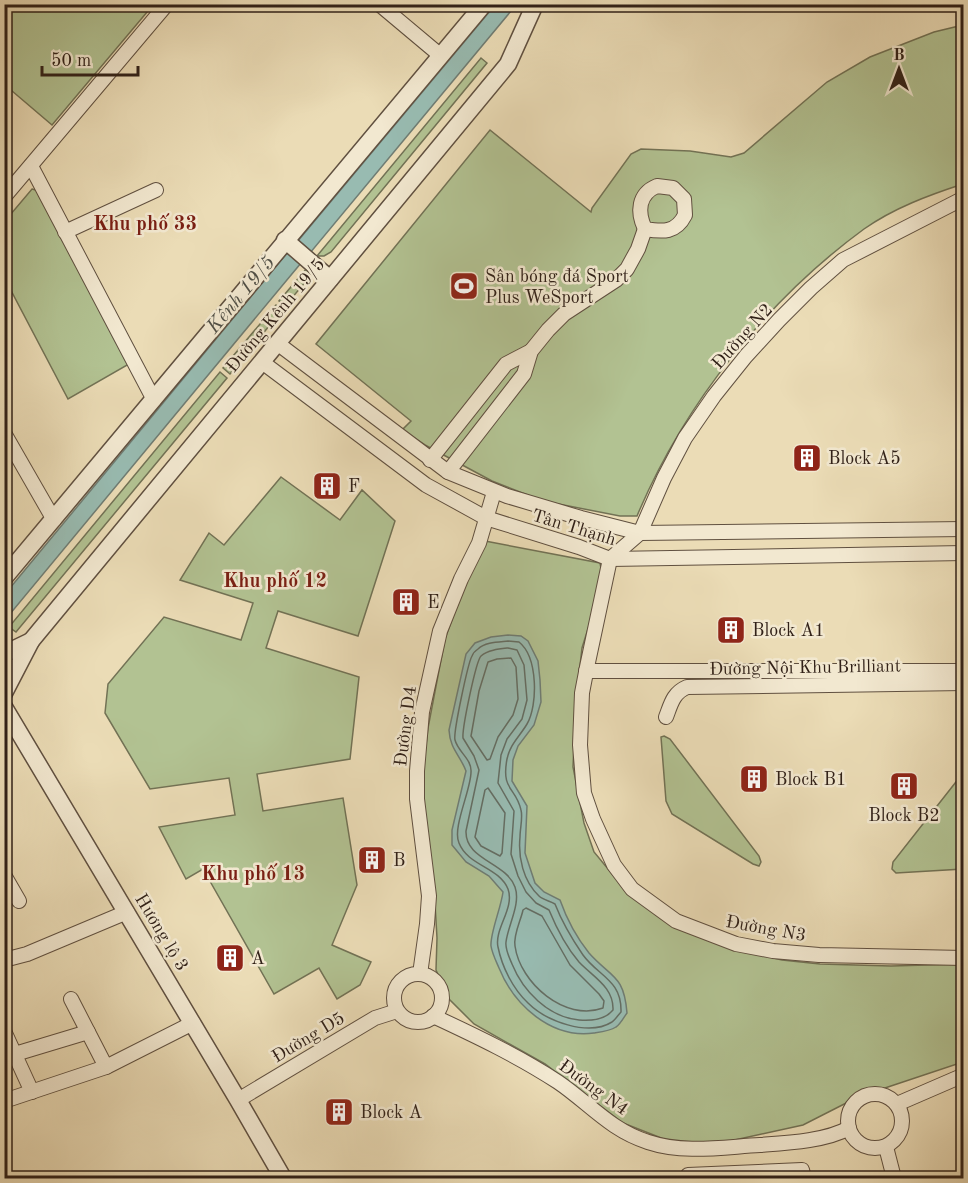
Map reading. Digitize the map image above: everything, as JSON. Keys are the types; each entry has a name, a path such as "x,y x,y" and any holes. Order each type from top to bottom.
{"street":[{"path":"4,197 167,4"},
{"path":"379,4 441,57"},
{"path":"4,578 154,400 295,248 484,4"},
{"name":"Đường Kênh 19/5","path":"4,693 31,641 508,64 535,4"},
{"path":"31,166 154,400"},
{"path":"65,232 156,189"},
{"name":"Đường N2","path":"610,559 640,533 664,478 685,438 720,388 779,320 843,260 963,197"},
{"path":"448,472 524,374 531,351 548,330 584,299 616,280 627,269 638,249 645,229"},
{"path":"295,248 330,279"},
{"name":"Tân Thạnh","path":"277,343 448,472 494,492 581,518 640,533 963,529"},
{"path":"430,460 506,364 531,351"},
{"name":"Tân Thạnh","path":"262,362 426,485 486,518 610,559 963,554"},
{"path":"4,433 54,520"},
{"name":"Đường D4","path":"420,974 429,896 417,799 422,712 440,631 478,543 494,492"},
{"name":"Đường N3","path":"610,559 582,693 580,745 584,793 593,819 614,865 632,889 676,921 736,944 773,951 819,955 963,958"},
{"name":"Đường Kênh 19/5","path":"4,654 31,641"},
{"path":"586,671 963,671"},
{"name":"Đường Nội Khu Brilliant","path":"666,717 674,696 679,690 687,687 963,683"},
{"name":"Hương lộ 3","path":"4,707 193,1023 283,1179"},
{"path":"4,875 19,901"},
{"path":"4,960 27,954 127,912"},
{"path":"420,974 428,976 439,987 441,1003 433,1016 418,1022 403,1017 398,1011 393,996 399,982 412,975 420,974"},
{"path":"71,999 106,1067"},
{"name":"Đường D5","path":"238,1100 375,1018 398,1011"},
{"name":"Đường N4","path":"433,1016 515,1057 559,1083 609,1124 647,1142 680,1150 752,1146 840,1133 849,1128"},
{"path":"4,1101 106,1067 193,1023"},
{"path":"4,1030 32,1092"},
{"path":"15,1054 88,1032"},
{"path":"897,1104 963,1075"},
{"path":"875,1093 884,1095 897,1104 903,1124 900,1133 886,1147 868,1147 854,1138 849,1128 849,1113 853,1106 866,1095 875,1093"},
{"path":"886,1147 894,1179"},
{"path":"688,1174 802,1170 804,1179"}],"green space":[{"path":"4,5 153,5 52,125 5,85"},
{"path":"963,25 963,184 912,203 875,221 828,257 794,288 762,321 704,395 656,474 637,516 620,516 543,501 492,481 402,430 411,421 316,344 490,130 591,212 631,154 641,149 690,151 731,157 744,153 827,82 870,57 934,32"},
{"path":"481,58 487,63 331,252 324,256 317,256"},
{"path":"32,189 39,191 129,364 68,399 5,279 5,221"},
{"path":"307,268 308,279 285,306 279,301"},
{"path":"276,305 282,310 230,374 223,368"},
{"path":"220,372 227,378 16,632 9,627"},
{"path":"281,477 340,520 362,490 395,521 358,636 278,611 266,648 359,677 350,759 257,774 263,811 343,798 357,885 332,945 371,962 360,985 337,999 319,968 274,994 203,869 186,879 159,827 235,815 229,778 150,789 105,713 108,684 164,617 241,640 253,603 180,580 209,533 224,545"},
{"path":"485,541 600,563 602,573 598,597 582,648 576,702 573,767 584,823 594,852 635,899 749,952 782,960 820,964 891,966 963,964 963,1062 858,1097 803,1125 730,1141 674,1143 623,1123 545,1064 474,1024 449,999 436,970 434,886 421,818 422,779 428,728 445,639"},
{"path":"661,737 670,739 759,856 761,862 759,866 672,814 666,801"},
{"path":"963,773 963,869 896,873 892,869 893,862"}],"water":[{"path":"495,5 516,5 310,253 297,242"},
{"path":"288,252 301,263 5,620 5,594"},
{"path":"521,636 528,641 538,661 540,680 541,702 534,725 518,746 513,760 512,781 527,806 525,853 535,883 544,892 560,900 572,927 589,953 615,978 623,991 627,1013 617,1026 605,1031 578,1033 563,1031 536,1017 514,995 499,968 491,946 503,892 489,876 466,862 452,845 452,830 466,771 453,747 449,730 466,654 475,643 491,637"}],"place":[{"name":"Sân bóng đá Sport Plus WeSport","path":"464,286"},
{"name":"Block A5","path":"807,458"},
{"name":"F","path":"327,486"},
{"name":"E","path":"406,602"},
{"name":"Block A1","path":"731,630"},
{"name":"Block B1","path":"754,779"},
{"name":"Block B2","path":"904,786"},
{"name":"B","path":"372,860"},
{"name":"A","path":"230,958"},
{"name":"Block A","path":"339,1112"}],"district":[{"name":"Khu phố 33","path":"145,223"},
{"name":"Khu phố 12","path":"275,580"},
{"name":"Khu phố 13","path":"253,873"}],"water label":[{"name":"Kênh 19/5","path":"240,294"}]}
